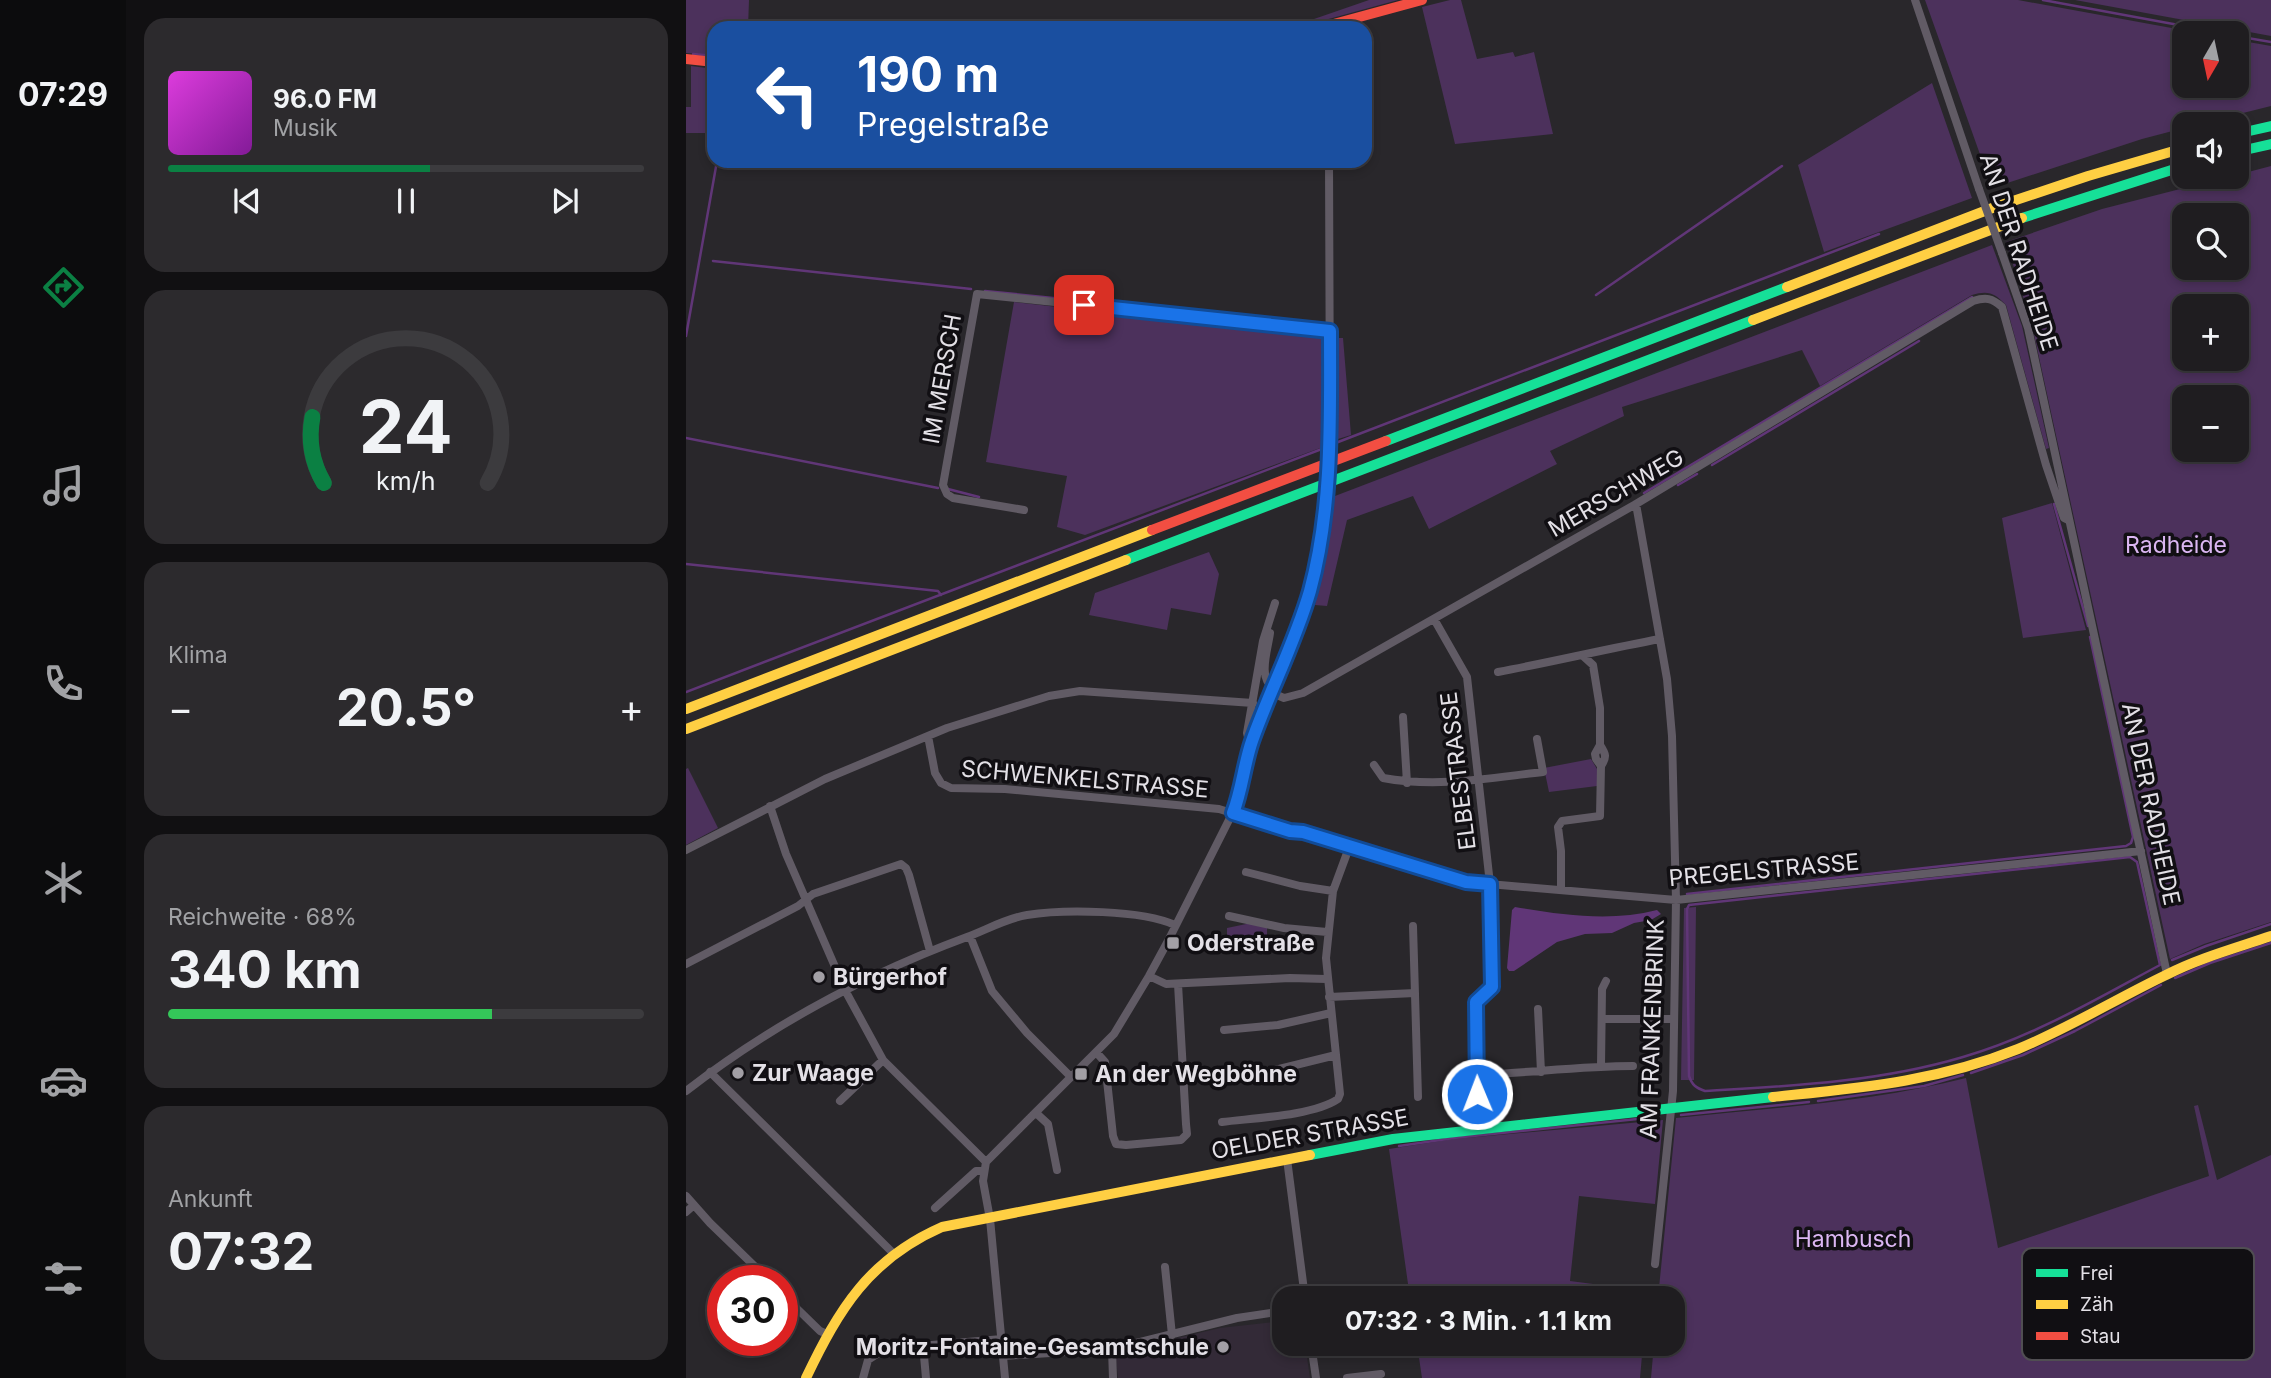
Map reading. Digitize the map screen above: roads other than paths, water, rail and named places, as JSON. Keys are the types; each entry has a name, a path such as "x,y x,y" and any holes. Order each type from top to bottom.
{"main road":[{"path":"1346,21 1422,0"},
{"path":"686,59 707,61"},
{"path":"2249,131 2271,126"},
{"path":"2249,149 2271,144"},
{"path":"686,709 1995,207 2172,152"},
{"path":"686,729 2000,225 2095,192 2172,170"},
{"name":"OELDER STRASSE","path":"806,1378 827,1334 856,1291 893,1253 922,1234 942,1227 1393,1139 1874,1087 1924,1079 2018,1049 2167,974 2207,957 2271,936"}],"street":[{"name":"AN DER RADHEIDE","path":"1915,0 2028,328 2167,974"},
{"path":"935,1208 976,1171 985,1167 1118,1027 1149,976 1233,813 1253,740 1296,635 1310,590 1325,514 1330,433 1329,168"},
{"name":"IM MERSCH","path":"1024,510 953,498 947,494 943,485 977,294 1330,331"},
{"name":"AN DER RADHEIDE","path":"1973,301 1984,297 1993,299 2002,307 2046,465 2064,518 2068,520"},
{"name":"MERSCHWEG","path":"1273,691 1284,698 1303,693 1636,504 1973,301"},
{"name":"AM FRANKENBRINK","path":"1636,504 1667,679 1672,736 1676,900 1674,1019 1671,1107 1655,1264"},
{"path":"1253,740 1247,733 1263,641 1275,603"},
{"name":"ELBESTRASSE","path":"1434,619 1467,677 1490,884 1492,987 1476,1002 1477,1113"},
{"path":"1269,624 1265,679 1273,691"},
{"path":"1498,672 1660,639"},
{"path":"1593,665 1603,649"},
{"path":"1562,890 1558,827 1562,821 1600,816 1601,766 1595,754 1600,745 1600,708 1593,665 1582,655"},
{"path":"686,850 825,779 947,728 1064,692 1253,703"},
{"path":"1403,717 1407,783"},
{"name":"SCHWENKELSTRASSE","path":"928,736 935,773 941,783 951,788 1018,790 1219,809 1233,813"},
{"path":"1374,765 1383,778 1407,783 1435,784 1543,772 1537,739"},
{"path":"770,806 806,900 846,992 883,1060 985,1167"},
{"name":"PREGELSTRASSE","path":"1233,813 1290,831 1350,845 1466,882 1676,900 2141,851"},
{"path":"1222,1122 1287,1114 1335,1102 1340,1094 1326,979 1327,932 1333,891 1350,845"},
{"path":"686,964 798,906 813,894 901,864 909,875 930,950"},
{"path":"1246,872 1300,886 1333,891"},
{"path":"686,1090 777,1029 846,992 930,950 1027,915 1074,912 1132,915 1175,925"},
{"path":"1229,916 1284,928 1327,932"},
{"path":"1413,926 1418,1097"},
{"path":"970,936 992,991 1027,1033 1071,1077"},
{"path":"1149,976 1166,984 1290,978 1326,979"},
{"path":"1601,1066 1602,989 1606,981"},
{"path":"1097,1052 1105,1062 1112,1136 1116,1144 1181,1140 1186,1134 1178,984"},
{"path":"1329,997 1415,993"},
{"path":"1538,1009 1541,1072"},
{"path":"1224,1030 1278,1025 1331,1013"},
{"path":"1602,1018 1674,1019"},
{"path":"1223,1076 1275,1070 1336,1055"},
{"path":"840,1101 883,1060"},
{"path":"1476,1075 1633,1066"},
{"path":"710,1072 893,1253"},
{"path":"1036,1113 1048,1124 1057,1170"},
{"path":"1287,1159 1304,1286"},
{"path":"985,1167 983,1181 990,1219 1005,1378"},
{"path":"686,1196 754,1265"},
{"path":"686,1212 694,1205"},
{"path":"1165,1267 1172,1335"},
{"path":"798,1309 820,1331 827,1334"},
{"path":"1003,1356 1112,1349 1237,1318 1272,1313"},
{"path":"863,1378 865,1367 874,1354 885,1349 1002,1339"},
{"path":"923,1345 926,1378"},
{"path":"1112,1349 1114,1378"},
{"path":"1313,1356 1316,1378"},
{"path":"1347,1378 1381,1374"}],"waterway":[{"path":"2043,0 2172,24"},
{"path":"2249,38 2271,42"},
{"path":"693,54 707,55"},
{"path":"1596,295 1782,166"},
{"path":"686,336 716,168"},
{"path":"1333,444 1879,234"},
{"path":"713,261 971,289"},
{"path":"985,291 1083,301"},
{"path":"1644,493 1972,297"},
{"path":"1712,465 1919,341"},
{"path":"686,438 938,488"},
{"path":"686,692 1327,447"},
{"path":"1678,485 1697,474"},
{"path":"948,489 979,497"},
{"path":"2054,504 2088,626"},
{"path":"686,564 938,591 941,595"},
{"path":"1687,894 2126,846 2131,843 2133,837 2090,637"},
{"path":"2130,857 2137,862 2160,965 2064,1016 1989,1049 1899,1072 1835,1082 1705,1091 1692,1082 1689,1076 1689,905 2130,857"},
{"path":"2172,960 2271,924"},
{"path":"2175,978 2210,963 2271,943"},
{"path":"1971,1073 2023,1055 2075,1031 2161,985"},
{"path":"1818,1101 1924,1086 1963,1075"},
{"path":"1681,1115 1809,1102"},
{"path":"1399,1146 1647,1118"}],"place":[{"name":"Oderstraße","path":"1173,943"},
{"name":"Bürgerhof","path":"819,977"},
{"name":"Zur Waage","path":"738,1073"},
{"name":"An der Wegböhne","path":"1081,1074"},
{"name":"Moritz-Fontaine-Gesamtschule","path":"1223,1347"}],"park label":[{"name":"Radheide","path":"2176,545"},
{"name":"Hambusch","path":"1853,1239"}]}
